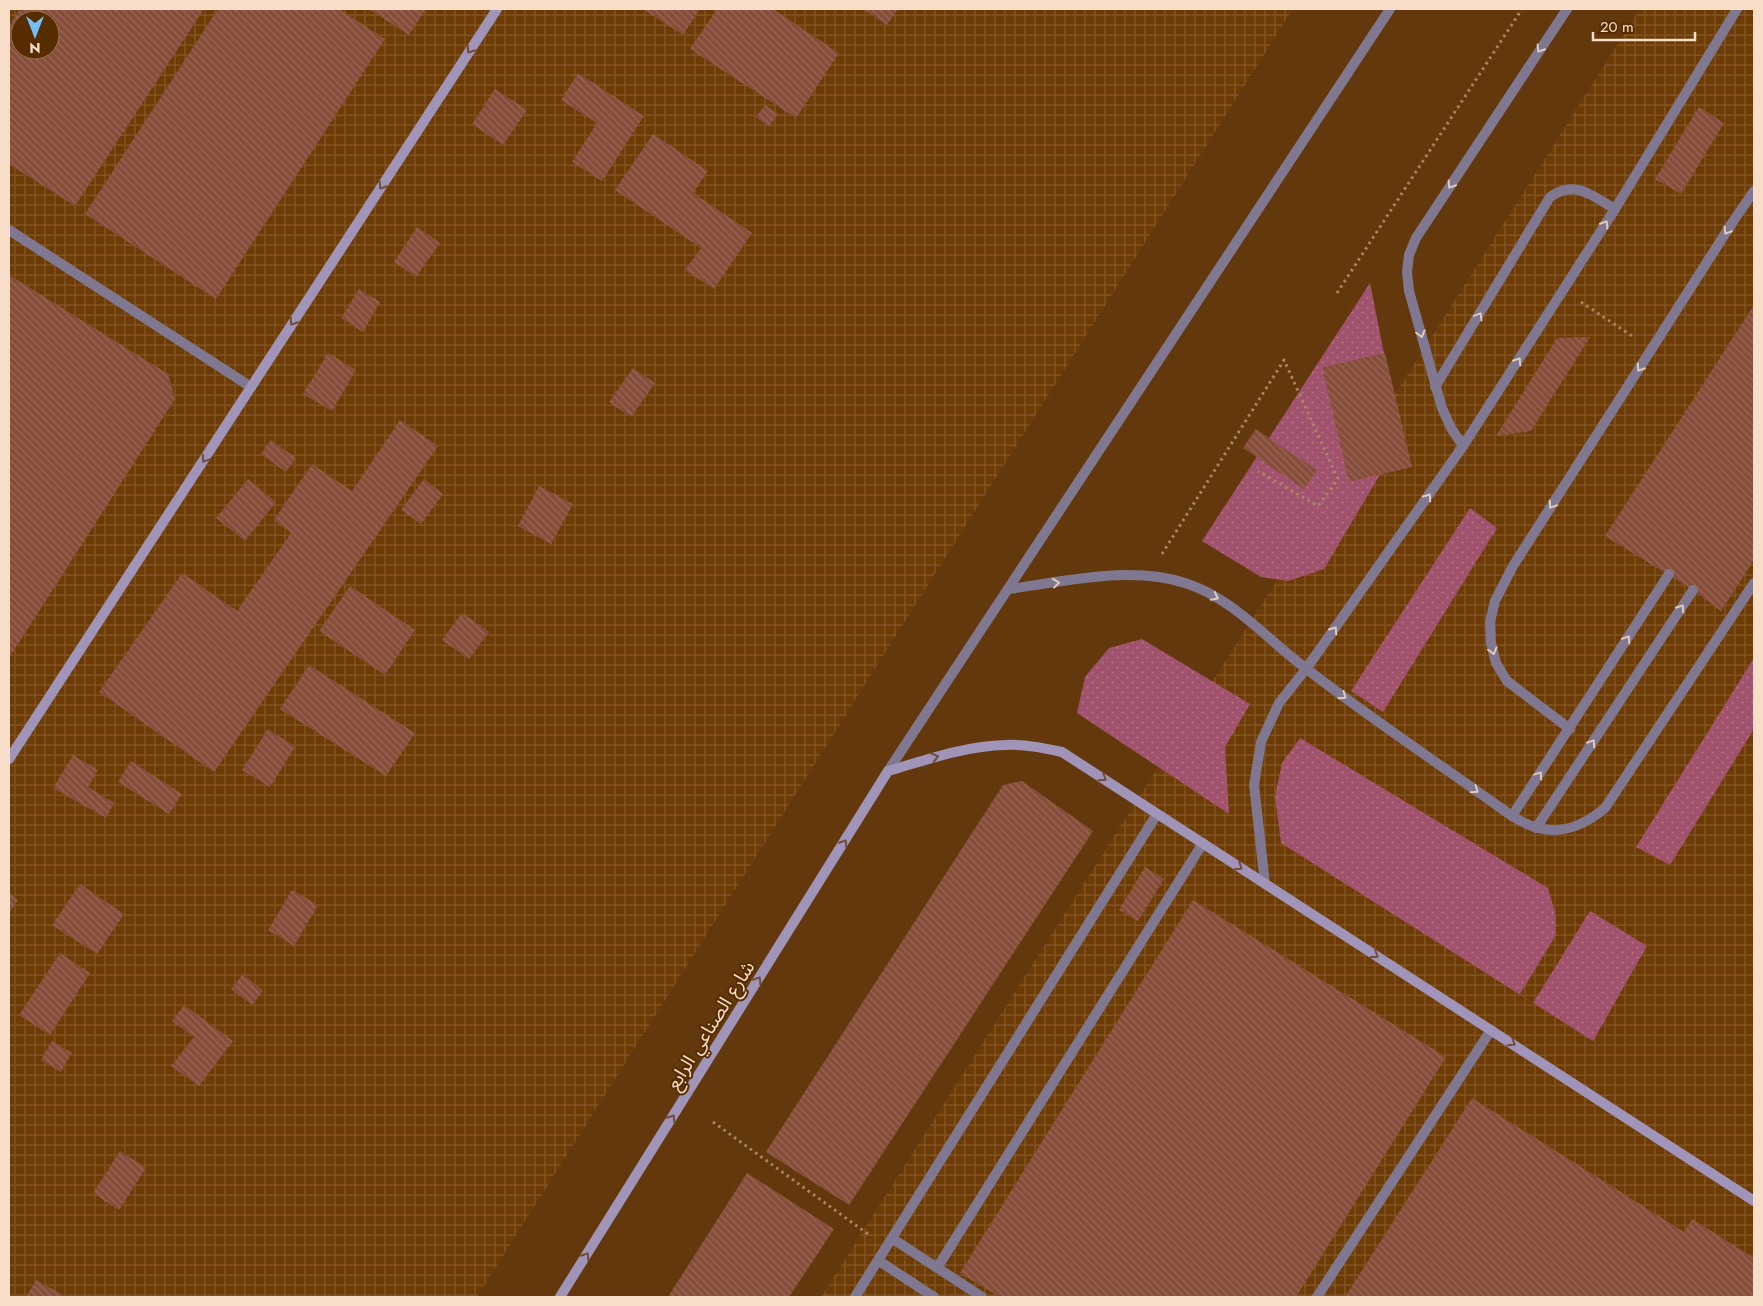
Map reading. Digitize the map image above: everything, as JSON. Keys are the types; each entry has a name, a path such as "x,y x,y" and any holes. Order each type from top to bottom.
{"main road":[{"path":"9,759 496,9"},
{"path":"888,771 947,754 1004,744 1033,746 1062,752 1754,1201"},
{"name":"شارع الصناعي الرابع","path":"560,1297 888,771"}],"street":[{"path":"888,771 1390,9"},
{"path":"1463,446 1451,428 1442,408 1436,387 1409,291 1407,272 1409,255 1416,238 1567,9"},
{"path":"1265,884 1254,785 1261,742 1279,703 1306,670 1463,446 1564,291 1736,9"},
{"path":"1436,387 1550,197 1565,189 1574,188 1582,190 1615,209"},
{"path":"1570,729 1507,681 1496,663 1491,643 1490,622 1495,601 1513,566 1754,191"},
{"path":"9,230 251,387"},
{"path":"1512,816 1669,574"},
{"path":"1008,589 1111,576 1148,576 1185,583 1218,598 1248,619 1306,670 1512,816 1536,828 1554,830 1573,828 1590,820 1605,808 1754,583"},
{"path":"1536,828 1693,590"},
{"path":"855,1297 1157,814"},
{"path":"936,1268 1203,844"},
{"path":"1317,1297 1491,1030"},
{"path":"893,1239 982,1297"},
{"path":"879,1261 920,1293 934,1297"}],"path":[{"path":"1337,294 1522,9"},
{"path":"1564,291 1652,349"},
{"path":"1148,576 1284,360 1338,479 1318,506 1258,471"},
{"path":"713,1122 887,1248"}],"shaded area":[{"path":"9,9 1293,9 477,1297 9,1297"},
{"path":"1640,9 1754,9 1754,1297 821,1297"},
{"path":"1370,283 1401,439 1324,569 1288,581 1261,577 1202,541"},
{"path":"1470,508 1497,528 1383,712 1351,691"},
{"path":"1142,639 1250,704 1225,747 1229,814 1077,713 1085,677 1109,648"},
{"path":"1754,658 1754,729 1670,865 1636,847"},
{"path":"1300,738 1548,888 1556,916 1556,935 1520,994 1532,1002 1281,843 1275,796 1282,763"},
{"path":"1590,911 1647,946 1593,1041 1533,1003"}],"building":[{"path":"20,9 204,9 75,206 9,164 10,24 10,60 60,60 60,10"},
{"path":"218,9 339,9 385,39 216,299 85,214"},
{"path":"369,9 426,9 409,35"},
{"path":"643,9 700,9 683,35"},
{"path":"717,9 773,9 839,53 796,118 690,49"},
{"path":"863,9 898,9 887,25"},
{"path":"578,73 644,116 602,181 572,162 597,123 561,100"},
{"path":"495,89 527,110 503,145 472,124"},
{"path":"765,105 778,114 769,127 756,117"},
{"path":"1699,107 1724,123 1681,194 1655,179"},
{"path":"653,134 708,171 693,193 752,233 714,289 685,270 701,248 615,190"},
{"path":"417,227 440,243 416,277 394,262"},
{"path":"9,275 168,374 175,399 9,658"},
{"path":"359,289 380,302 363,332 341,318"},
{"path":"1754,305 1754,560 1721,611 1693,590 1605,536"},
{"path":"1590,337 1531,431 1496,436 1557,338"},
{"path":"328,353 356,370 332,411 303,394"},
{"path":"1385,353 1412,467 1349,482 1322,367"},
{"path":"633,368 655,383 631,417 609,402"},
{"path":"400,420 438,446 214,772 99,692 182,573 237,611 291,533 274,520 312,464 352,491"},
{"path":"1256,429 1317,470 1304,489 1243,448"},
{"path":"271,440 296,458 286,472 261,454"},
{"path":"248,479 276,502 245,541 216,518"},
{"path":"424,479 443,494 421,524 401,510"},
{"path":"539,486 573,504 551,544 518,526"},
{"path":"350,586 415,630 385,675 319,631"},
{"path":"462,613 489,632 469,659 442,640"},
{"path":"309,665 415,733 386,776 280,709"},
{"path":"268,729 295,747 270,787 242,770"},
{"path":"73,755 98,770 88,787 114,803 106,818 53,788"},
{"path":"131,761 182,794 169,814 118,782"},
{"path":"1022,781 1093,831 849,1205 766,1152 1003,785"},
{"path":"1145,867 1164,879 1138,921 1119,910"},
{"path":"80,884 124,914 97,954 52,925"},
{"path":"292,890 318,905 294,946 268,930"},
{"path":"9,893 18,900 9,913"},
{"path":"1193,900 1446,1057 1296,1297 1000,1297 960,1273"},
{"path":"60,953 90,973 50,1035 19,1015"},
{"path":"243,974 263,991 252,1005 231,989"},
{"path":"184,1005 233,1041 199,1086 171,1066 194,1037 172,1021"},
{"path":"52,1041 72,1053 61,1072 41,1060"},
{"path":"1472,1098 1684,1232 1692,1219 1754,1258 1754,1297 1345,1297"},
{"path":"120,1151 146,1168 119,1210 93,1193"},
{"path":"747,1173 834,1229 789,1297 668,1297"},
{"path":"36,1280 63,1295 62,1297 26,1297"}]}
